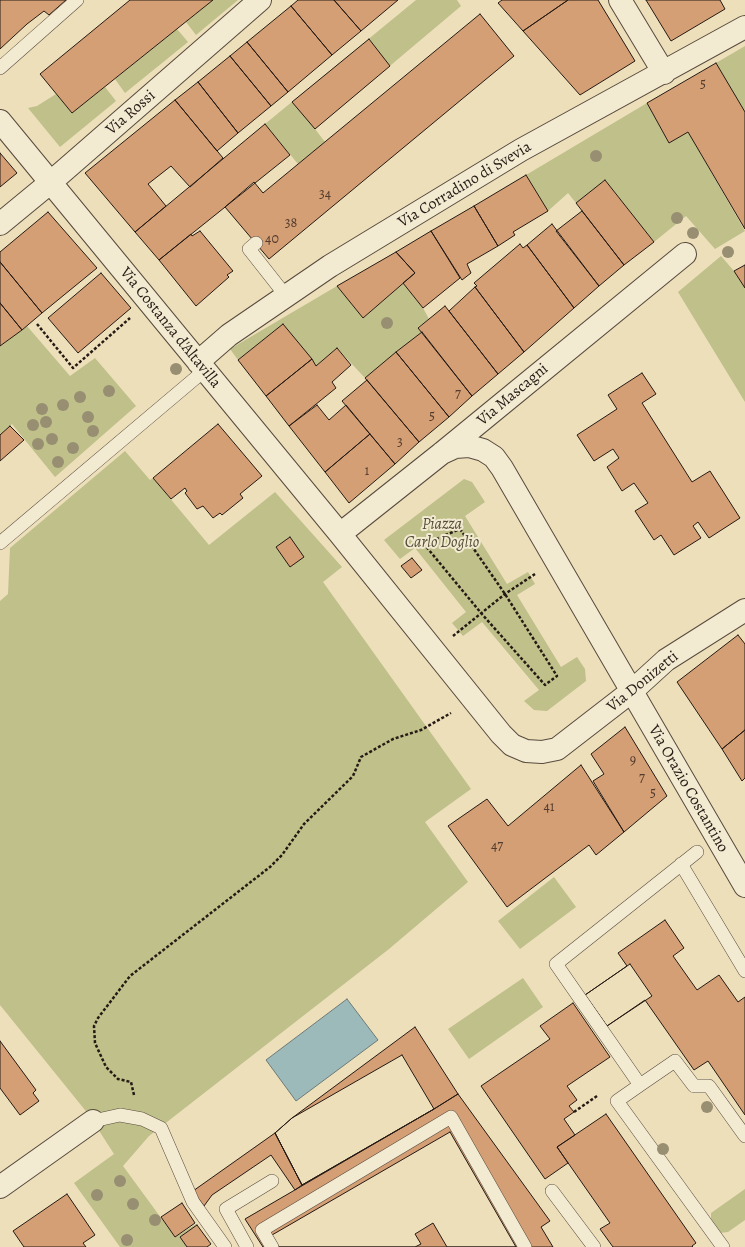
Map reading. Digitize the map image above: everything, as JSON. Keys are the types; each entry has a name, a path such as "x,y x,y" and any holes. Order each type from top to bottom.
{"street":[{"name":"Via Rossi","path":"0,224 51,182 260,0"},
{"path":"620,0 664,73"},
{"name":"Via Corradino di Svevia","path":"202,366 229,335 330,266 521,150 664,73 745,27"},
{"name":"Via Costanza d'Altavilla","path":"0,121 340,534 500,734 512,745 526,751 542,752"},
{"name":"Via Mascagni","path":"340,534 442,454 684,254"},
{"name":"Via Orazio Costantino","path":"442,454 455,448 469,446 483,450 494,457 502,468 745,886"},
{"name":"Via Donizetti","path":"542,752 557,749 570,740 632,691 666,660 745,610"},
{"path":"0,1187 93,1121"}],"lane":[{"path":"0,68 77,0"},
{"path":"256,243 249,249 286,296"},
{"path":"0,543 202,366"},
{"path":"640,1085 556,964 697,852"},
{"path":"681,864 745,971"},
{"path":"723,1247 617,1100 675,1061 694,1086 709,1086 745,1136"},
{"path":"93,1121 120,1116 138,1119 161,1128 193,1202 225,1247"},
{"path":"272,1247 262,1230 451,1117 525,1247"},
{"path":"247,1247 226,1209 272,1181"},
{"path":"552,1191 594,1247"}],"path":[{"path":"37,324 73,368 149,302"},
{"path":"460,529 505,594 557,676 545,685 481,613 424,544 460,529"},
{"path":"434,651 505,594 556,561"},
{"path":"138,1119 141,1103 133,1094 131,1082 118,1078 106,1067 95,1043 94,1026 98,1018 130,976 270,867 282,855 304,824 352,776 360,757 393,739 421,730 473,700"}],"green space":[{"path":"213,0 238,0 196,35 186,22"},
{"path":"416,0 457,0 461,6 315,129 325,142 298,164 265,124"},
{"path":"177,29 188,42 125,93 115,79"},
{"path":"745,46 745,112 716,63"},
{"path":"105,87 116,101 60,147 28,108 37,106 56,94 72,113"},
{"path":"647,103 669,143 688,132 745,231 715,249 686,216 654,242 605,180 576,203 568,193 548,211 526,175"},
{"path":"721,256 734,271 745,288 745,402 678,292"},
{"path":"403,283 423,308 429,319 418,327 422,332 365,378 337,348 316,366 283,324 238,360 230,349 337,286 363,318"},
{"path":"27,326 70,376 95,358 136,406 55,477 12,424 0,435 0,346"},
{"path":"125,451 150,480 153,478 209,545 275,492 342,567 323,582 471,789 425,822 468,882 389,949 149,1136 123,1166 175,1237 196,1224 197,1225 180,1237 187,1247 120,1247 74,1183 114,1154 89,1115 0,1005 0,601 8,594 10,548"},
{"name":"Piazza Carlo Doglio","path":"464,479 472,482 485,502 465,516 507,584 528,572 535,584 517,595 561,667 577,657 585,669 586,681 547,711 534,710 524,701 539,690 482,622 463,636 452,623 466,612 415,548 400,559 384,540"},
{"path":"554,877 576,907 520,949 498,921"},
{"path":"523,978 543,1007 469,1059 448,1029"},
{"path":"745,1189 745,1220 728,1232 720,1233 711,1219 711,1213"}],"water":[{"path":"347,999 378,1040 296,1101 266,1060"}],"building":[{"path":"0,0 66,0 49,15 44,11 27,24 0,49"},
{"path":"130,0 213,0 72,113 40,74"},
{"path":"298,0 334,0 361,31 332,55 291,6"},
{"path":"334,0 398,0 361,31"},
{"path":"502,0 568,0 523,31 498,3"},
{"path":"568,0 598,0 635,61 580,95 523,31"},
{"path":"646,0 720,0 725,9 671,41"},
{"path":"291,6 332,55 288,92 247,42"},
{"path":"480,14 514,56 269,259 225,207 254,182 263,193"},
{"path":"369,39 390,66 315,129 292,102"},
{"path":"247,42 288,92 271,106 230,56"},
{"path":"230,56 271,106 238,133 198,82"},
{"path":"716,63 745,112 745,229 688,132 669,143 647,103"},
{"path":"198,82 238,133 217,151 175,100"},
{"path":"175,100 223,158 190,187 171,166 148,184 166,206 135,232 85,173"},
{"path":"265,124 290,155 159,260 135,232"},
{"path":"0,153 17,173 0,187"},
{"path":"526,175 548,211 513,232 515,235 498,246 474,206"},
{"path":"605,180 654,242 624,265 576,203"},
{"path":"474,206 498,246 467,264 471,273 462,280 431,231"},
{"path":"582,211 624,265 599,286 556,231"},
{"path":"48,212 97,268 42,313 0,262 0,252"},
{"path":"552,224 599,286 574,308 527,245"},
{"path":"200,231 233,271 227,275 229,277 196,306 159,260 191,234 192,236"},
{"path":"431,231 460,278 423,308 403,283 415,273 396,252"},
{"path":"520,244 523,248 527,245 574,308 524,352 475,287 477,286 474,283"},
{"path":"396,252 415,273 363,318 337,286"},
{"path":"0,262 42,313 22,330 0,303"},
{"path":"745,265 745,288 734,271"},
{"path":"101,273 131,308 78,353 48,318"},
{"path":"475,287 524,352 498,374 449,311"},
{"path":"0,303 22,330 0,346"},
{"path":"445,306 498,374 472,396 418,328"},
{"path":"283,324 312,359 266,396 238,360"},
{"path":"422,332 472,396 449,417 396,352"},
{"path":"337,348 351,365 332,382 336,388 289,426 266,396 312,359 316,366"},
{"path":"396,352 449,417 419,442 365,378"},
{"path":"642,373 656,394 642,403 692,482 710,471 740,518 709,538 698,522 693,526 701,538 674,555 661,535 654,540 635,511 648,503 634,483 622,491 607,467 619,458 613,449 594,461 577,435 617,409 608,395"},
{"path":"367,380 419,442 395,464 342,401"},
{"path":"317,405 329,420 346,405 370,434 325,472 289,426"},
{"path":"218,424 262,476 240,494 243,498 222,515 220,513 213,518 203,506 197,509 185,493 187,491 185,488 171,499 153,478"},
{"path":"10,426 24,440 0,461 0,435"},
{"path":"370,434 395,464 349,503 325,472"},
{"path":"290,537 304,557 290,567 276,547"},
{"path":"412,558 422,570 411,578 401,566"},
{"path":"738,635 745,644 745,730 722,749 677,682"},
{"path":"625,727 667,796 624,832 593,781 604,774 591,754"},
{"path":"745,730 745,778 742,781 722,749"},
{"path":"581,765 624,832 596,855 589,845 507,907 448,826 487,799 508,826"},
{"path":"665,920 684,948 673,956 697,990 719,975 738,1002 745,997 745,1115 708,1061 694,1070 645,1000 607,1026 585,995 627,966 618,953"},
{"path":"630,964 652,996 607,1026 585,995"},
{"path":"573,1003 610,1057 567,1086 577,1100 569,1106 574,1112 564,1119 575,1135 557,1147 568,1163 545,1179 481,1086 550,1039 540,1026"},
{"path":"415,1027 458,1094 302,1185 275,1133 292,1118"},
{"path":"0,1041 36,1090 33,1093 39,1101 20,1115 0,1088"},
{"path":"402,1055 434,1109 302,1185 275,1133 292,1118"},
{"path":"458,1094 550,1221 541,1227 553,1247 263,1247 245,1219"},
{"path":"606,1114 696,1243 692,1246 693,1247 613,1247 600,1229 610,1223 557,1147"},
{"path":"450,1132 516,1247 447,1247 433,1223 415,1234 421,1244 415,1247 279,1247 272,1235"},
{"path":"275,1133 302,1185 295,1190 271,1155 212,1195 204,1206 193,1191"},
{"path":"67,1194 95,1235 83,1243 86,1247 24,1247 13,1231"},
{"path":"182,1203 195,1223 175,1237 161,1217"},
{"path":"197,1225 211,1244 207,1247 187,1247 180,1237"}]}
